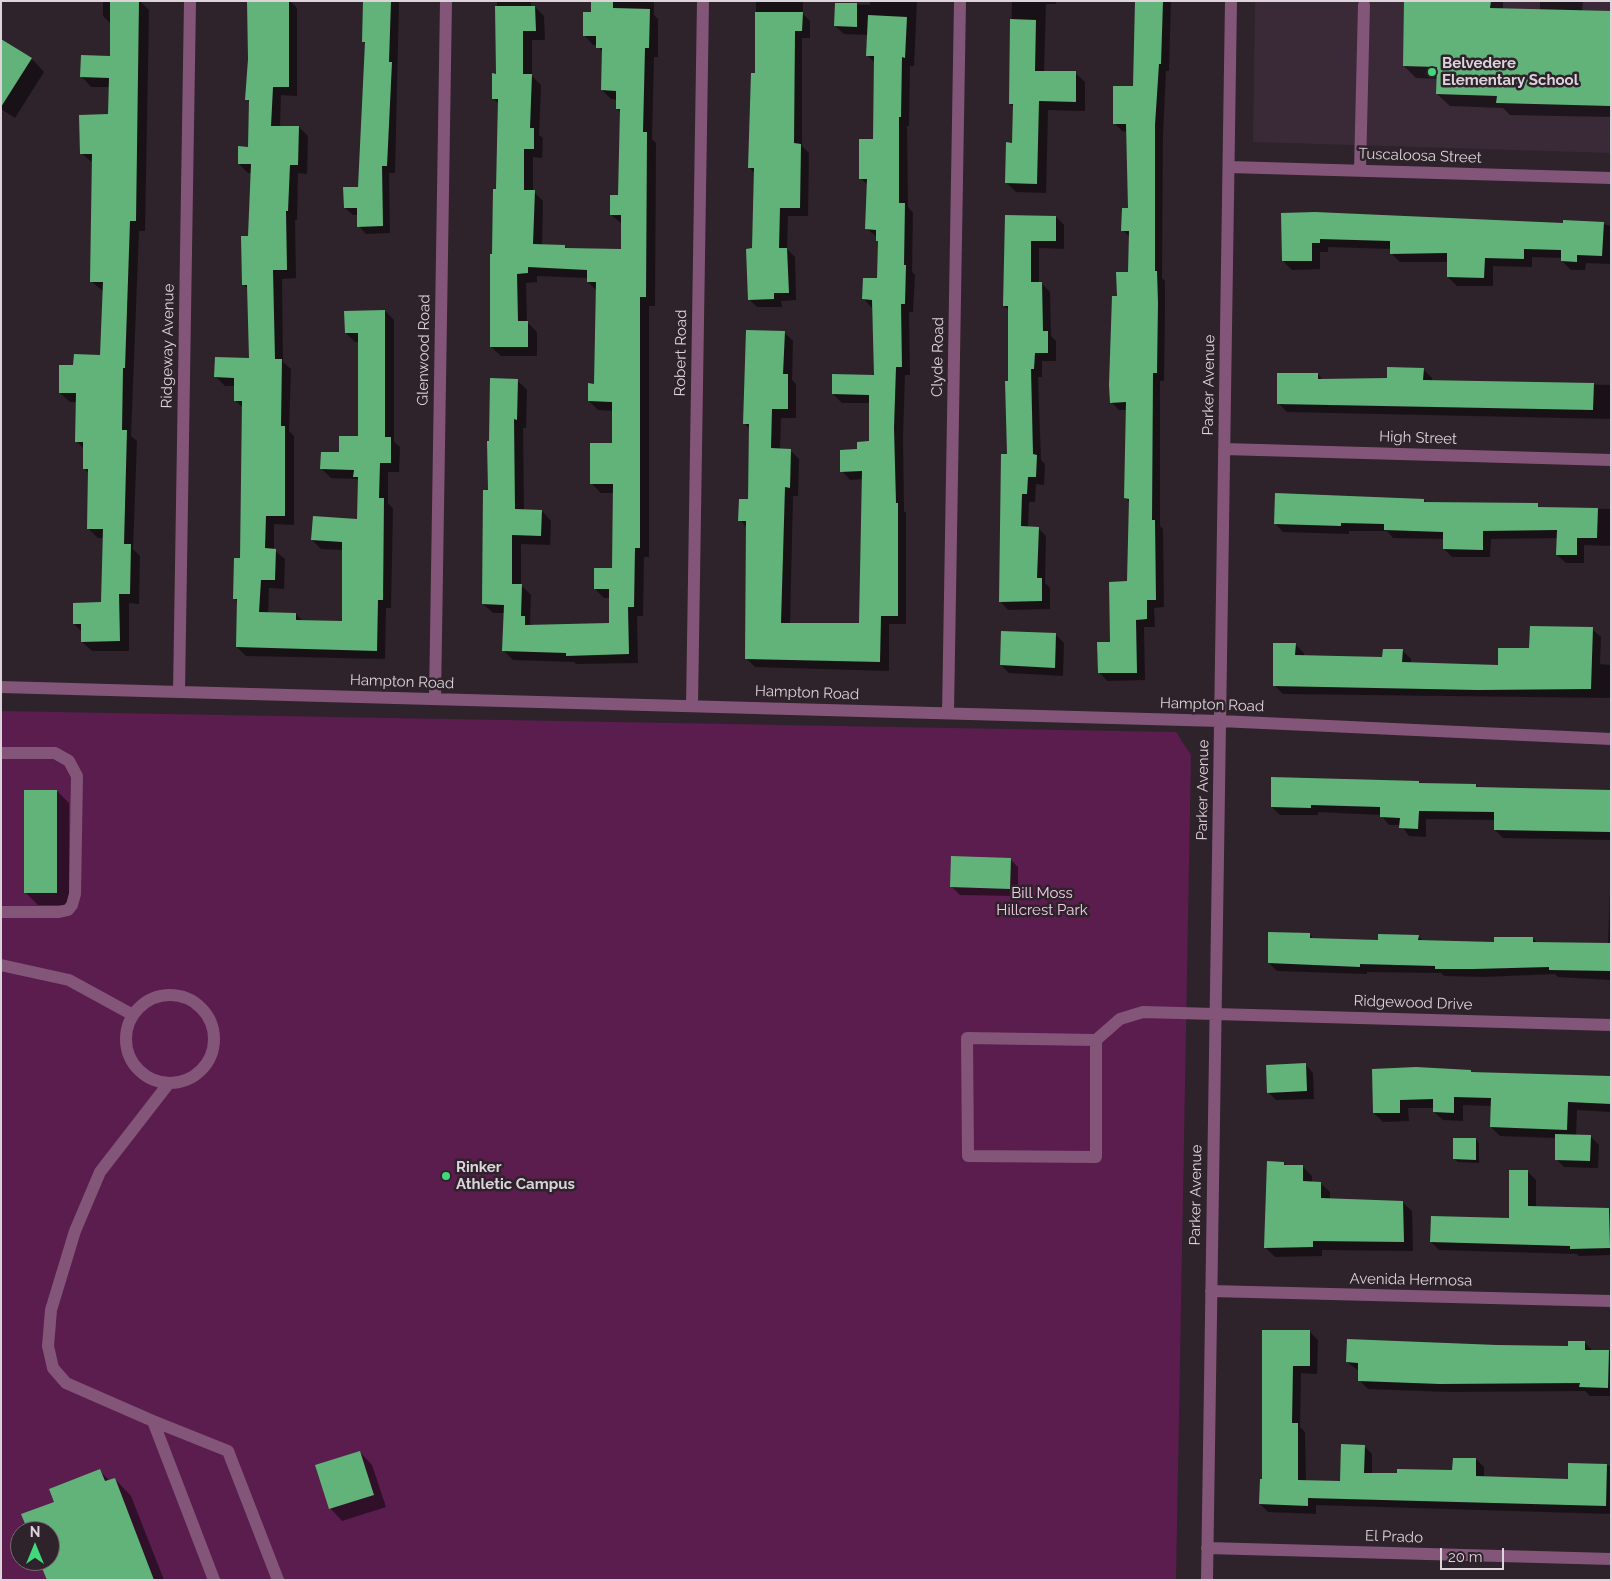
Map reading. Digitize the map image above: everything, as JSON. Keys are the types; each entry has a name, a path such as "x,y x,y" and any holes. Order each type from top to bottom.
{"street":[{"name":"Ridgeway Avenue","path":"179,692 190,1"},
{"name":"Glenwood Road","path":"435,699 446,1"},
{"name":"Robert Road","path":"692,706 703,1"},
{"name":"Clyde Road","path":"948,713 960,1"},
{"name":"Parker Avenue","path":"1207,1580 1231,1"},
{"path":"1360,170 1364,5"},
{"name":"Tuscaloosa Street","path":"1229,166 1611,178"},
{"name":"High Street","path":"1224,449 1611,460"},
{"name":"Hampton Road","path":"1,687 1220,721 1611,738"},
{"path":"1,753 54,753 70,761 77,776 75,894 72,905 68,910 59,912 1,912"},
{"path":"1,965 69,980 133,1015"},
{"path":"167,995 188,999 206,1014 212,1028 211,1054 204,1067 192,1077 169,1083 146,1077 135,1067 128,1053 125,1038 133,1015 139,1007 152,998 167,995"},
{"name":"Ridgewood Drive","path":"1096,1040 1120,1019 1143,1012 1611,1025"},
{"path":"967,1038 1096,1040 1096,1157 968,1156 967,1038"},
{"path":"169,1083 100,1172 72,1240 51,1310 48,1346 53,1368 66,1383 228,1451 278,1580"},
{"name":"Avenida Hermosa","path":"1211,1291 1611,1301"},
{"path":"153,1421 214,1580"},
{"name":"El Prado","path":"1207,1548 1611,1559"}],"shaded area":[{"name":"Belvedere Elementary School","path":"1255,1 1611,1 1611,153 1253,142"}],"green space":[{"name":"Rinker Athletic Campus","path":"1,711 1176,732 1191,755 1176,1580 1,1580"}],"building":[{"path":"110,1 139,1 136,221 130,221 122,430 127,430 124,544 131,544 130,594 119,594 120,641 81,642 81,624 73,624 73,603 101,602 103,529 87,529 88,469 83,469 83,442 75,442 76,393 59,393 59,365 73,365 74,354 100,355 103,282 90,282 92,154 80,154 79,115 108,114 109,78 80,77 81,55 110,56"},
{"path":"247,1 289,1 289,87 273,87 271,126 299,126 298,165 290,165 288,211 286,211 287,270 273,270 275,359 282,359 281,426 285,426 285,516 266,516 265,548 276,549 275,580 261,580 259,612 296,613 296,620 342,621 342,542 311,540 313,516 357,519 358,477 353,477 354,470 320,469 321,452 339,452 339,436 358,436 358,333 345,333 344,311 385,310 385,437 391,437 391,463 380,463 379,498 384,498 383,600 378,600 377,651 236,647 237,599 233,599 234,558 240,558 242,401 234,401 234,378 214,377 215,357 249,358 247,285 242,285 241,236 248,236 251,164 238,164 238,146 248,147 249,100 245,100 248,59"},
{"path":"363,1 391,1 389,62 392,62 387,166 382,166 383,226 357,227 357,208 344,208 343,187 358,187 365,42 362,42"},
{"path":"591,1 613,1 613,8 650,9 649,48 645,48 643,132 647,132 646,297 640,297 640,548 635,548 634,607 628,607 629,654 566,656 566,653 502,651 504,605 482,604 483,490 488,490 487,441 489,441 490,378 518,379 517,420 514,419 515,509 542,510 541,536 512,535 512,584 522,584 521,616 525,616 525,625 609,623 609,589 594,589 594,568 612,568 613,484 590,484 590,443 612,443 612,402 588,401 588,383 594,384 596,282 587,282 587,270 528,267 528,273 517,274 518,321 528,321 528,347 490,347 490,254 492,254 493,189 496,189 498,99 492,99 492,73 496,74 495,6 535,6 536,31 523,31 523,74 532,74 530,128 534,128 534,149 524,149 524,190 535,190 533,244 565,245 565,248 621,249 621,215 610,215 610,195 618,195 620,109 616,109 616,91 601,90 602,48 596,48 596,36 583,36 583,12 591,12"},
{"path":"1135,1 1163,1 1161,64 1159,64 1155,125 1155,271 1157,271 1158,303 1157,373 1153,373 1152,520 1155,520 1156,600 1147,600 1147,619 1136,620 1137,673 1098,673 1097,642 1110,642 1109,582 1127,581 1129,499 1124,498 1126,402 1110,403 1109,385 1112,296 1117,296 1116,272 1128,272 1129,231 1121,231 1122,208 1128,208 1126,124 1113,124 1113,86 1133,86"},
{"path":"1404,1 1491,1 1490,8 1611,11 1611,106 1496,103 1497,96 1436,94 1437,67 1403,66"},
{"path":"835,3 857,3 857,27 834,26"},
{"path":"755,12 803,12 802,31 795,31 794,143 801,144 800,208 780,208 779,248 787,248 789,293 774,293 774,299 748,300 746,249 752,248 754,168 748,168 751,73 755,73"},
{"path":"868,15 907,17 905,58 902,57 901,117 899,117 899,203 905,203 905,304 901,304 902,367 896,367 894,428 896,503 898,503 898,616 881,616 880,662 745,659 746,521 738,521 739,499 748,499 749,424 743,424 746,330 785,331 783,374 788,374 788,409 772,409 771,448 791,449 790,488 785,487 781,623 859,623 862,471 840,472 840,450 857,449 857,442 869,441 869,395 832,394 832,374 874,375 872,300 862,299 863,278 877,278 878,241 876,241 876,230 865,229 867,179 859,179 859,139 873,139 874,56 866,56"},
{"path":"1010,19 1036,20 1035,71 1076,71 1076,102 1039,101 1037,184 1005,183 1006,142 1012,143 1013,104 1009,104"},
{"path":"1,39 32,58 1,107"},
{"path":"1315,212 1563,223 1563,220 1604,222 1602,256 1577,255 1577,262 1561,261 1561,250 1524,249 1524,259 1485,258 1484,278 1447,277 1447,253 1390,254 1390,241 1320,239 1320,243 1312,243 1312,261 1282,261 1281,213"},
{"path":"1005,215 1056,216 1056,241 1031,241 1031,282 1042,282 1043,331 1048,331 1048,353 1035,353 1034,369 1031,369 1033,454 1037,455 1036,477 1028,477 1027,494 1022,494 1021,526 1039,527 1037,578 1042,578 1042,601 999,602 1001,454 1007,454 1005,381 1008,381 1008,306 1003,306"},
{"path":"1387,367 1424,368 1423,380 1594,383 1593,410 1277,404 1277,373 1318,373 1318,379 1387,378"},
{"path":"1275,493 1424,499 1424,502 1538,503 1538,507 1598,508 1597,538 1577,538 1577,555 1556,555 1557,530 1483,531 1483,550 1443,549 1443,532 1384,530 1384,524 1341,523 1341,526 1274,524"},
{"path":"1530,626 1593,627 1591,689 1478,690 1273,686 1273,643 1296,643 1295,655 1382,657 1383,649 1403,649 1402,662 1498,665 1498,648 1529,648"},
{"path":"1001,631 1056,633 1055,668 1000,665"},
{"path":"1271,777 1419,781 1419,783 1476,784 1476,787 1611,790 1611,832 1494,830 1494,812 1419,811 1418,829 1399,828 1400,818 1380,817 1380,807 1311,805 1311,808 1271,807"},
{"path":"24,790 57,790 57,893 24,893"},
{"path":"951,856 1011,858 1010,889 950,887"},
{"path":"1268,932 1310,933 1310,938 1378,940 1378,934 1419,935 1418,940 1494,942 1494,937 1533,937 1533,942 1611,943 1611,971 1549,970 1549,967 1435,969 1435,966 1360,964 1360,967 1268,963"},
{"path":"1306,1063 1307,1091 1267,1093 1266,1065"},
{"path":"1416,1067 1471,1070 1471,1072 1611,1076 1611,1104 1568,1102 1567,1130 1490,1127 1491,1098 1454,1097 1454,1113 1433,1112 1433,1099 1400,1100 1400,1113 1373,1113 1372,1069"},
{"path":"1555,1134 1591,1135 1590,1161 1555,1160"},
{"path":"1453,1138 1476,1138 1476,1160 1453,1159"},
{"path":"1267,1161 1284,1162 1284,1165 1303,1165 1303,1181 1321,1182 1321,1198 1403,1201 1404,1242 1313,1241 1313,1247 1264,1248"},
{"path":"1509,1170 1528,1170 1528,1206 1609,1208 1610,1248 1570,1249 1570,1246 1430,1242 1431,1216 1509,1218"},
{"path":"1262,1330 1310,1330 1310,1366 1293,1366 1292,1423 1298,1423 1298,1480 1340,1481 1341,1444 1365,1445 1364,1473 1397,1473 1397,1469 1452,1470 1453,1458 1476,1458 1476,1476 1568,1479 1568,1463 1607,1464 1606,1506 1308,1498 1308,1506 1259,1504 1260,1479 1262,1479"},
{"path":"1347,1339 1568,1346 1568,1341 1585,1341 1585,1350 1609,1350 1608,1388 1579,1387 1580,1383 1440,1384 1358,1381 1358,1363 1346,1362"},
{"path":"360,1451 374,1495 329,1509 315,1465"},
{"path":"100,1469 105,1481 115,1478 154,1580 47,1580 43,1571 60,1571 60,1521 24,1521 21,1514 54,1502 49,1489"}],"place":[{"name":"Belvedere Elementary School","path":"1432,72"},
{"name":"Rinker Athletic Campus","path":"446,1176"}],"park label":[{"name":"Bill Moss Hillcrest Park","path":"1042,902"}]}
